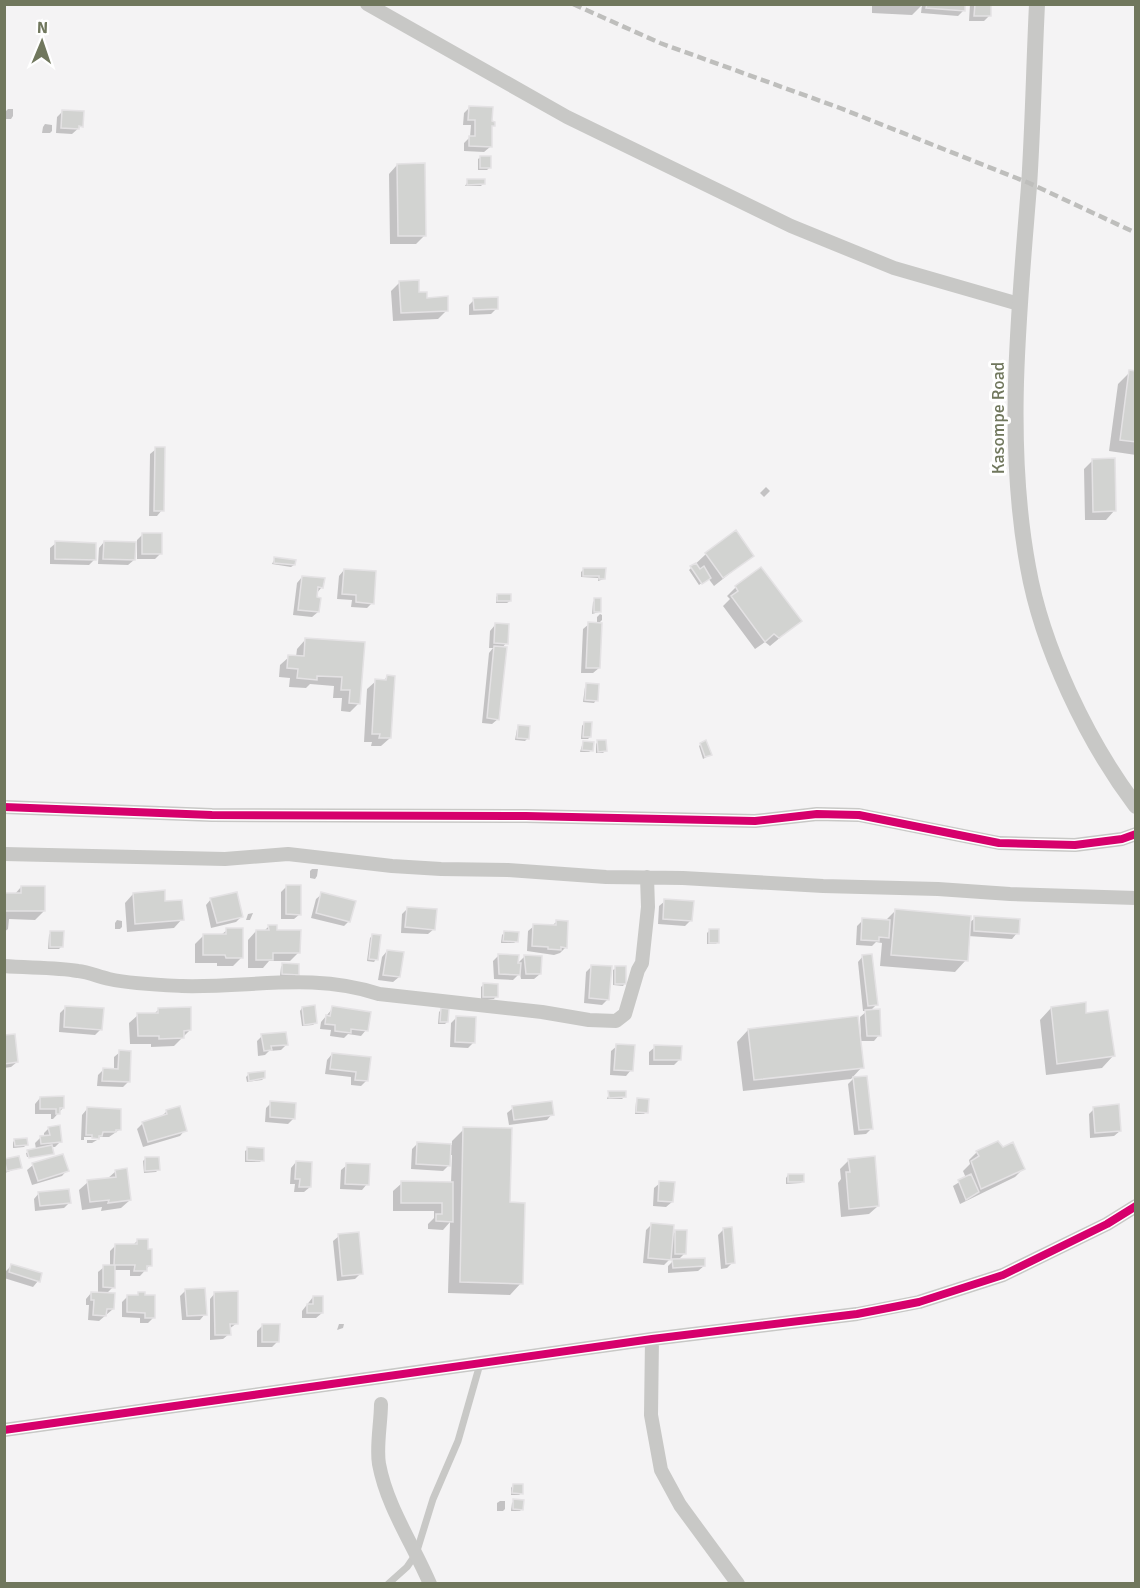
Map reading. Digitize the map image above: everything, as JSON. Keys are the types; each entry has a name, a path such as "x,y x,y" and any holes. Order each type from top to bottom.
{"street":[{"path":"367,4 567,117 791,226 894,268 1019,304"},
{"name":"Kasompe Road","path":"1037,4 1029,183 1019,304 1018,498 1028,568 1045,632 1082,722 1115,779 1136,806"},
{"path":"4,807 212,815 526,816 755,821 817,814 859,815 999,843 1075,845 1122,839 1136,834"},
{"path":"4,854 225,859 288,854 411,867 1136,898"},
{"path":"4,966 78,970 111,980 180,986 232,986 280,981 326,982 362,988 379,994 542,1012 590,1020 616,1021 625,1014 642,963 648,907 647,877"},
{"path":"4,1430 652,1339 857,1314 920,1302 1003,1275 1107,1224 1136,1206"},
{"path":"652,1339 651,1415 661,1470 680,1505 738,1584"},
{"path":"381,1404 379,1463 403,1532 429,1584"}],"lane":[{"path":"387,1584 406,1567 416,1554 433,1499 458,1441 480,1364"}],"building":[{"path":"927,4 965,4 965,11 926,8"},
{"path":"975,4 991,4 991,16 974,16"},
{"path":"469,106 493,107 492,121 495,122 495,126 492,126 492,147 469,146 469,136 475,136 475,120 468,120"},
{"path":"62,110 84,111 83,127 79,126 79,129 61,128"},
{"path":"480,156 491,156 491,168 480,168"},
{"path":"425,163 426,236 398,236 397,164"},
{"path":"467,179 485,179 485,184 467,185"},
{"path":"419,280 419,292 427,292 427,298 448,296 448,311 401,313 399,281"},
{"path":"498,297 498,309 474,310 473,298"},
{"path":"1129,370 1136,371 1136,442 1120,440"},
{"path":"155,447 165,447 164,511 154,511"},
{"path":"1115,458 1116,511 1093,512 1092,459"},
{"path":"736,530 754,556 723,578 705,553"},
{"path":"142,533 162,533 162,554 142,554"},
{"path":"55,541 96,543 96,560 55,559"},
{"path":"104,541 136,542 135,560 103,559"},
{"path":"274,557 296,560 295,565 274,563"},
{"path":"696,563 700,569 704,566 711,578 702,584 690,566"},
{"path":"761,567 802,621 779,638 774,634 765,642 731,596 738,591 735,586"},
{"path":"583,568 606,568 605,579 599,579 599,576 583,576"},
{"path":"344,569 376,571 374,604 356,602 356,595 342,594"},
{"path":"302,576 325,578 323,588 318,587 317,597 321,598 319,612 298,610"},
{"path":"497,594 511,594 511,601 497,601"},
{"path":"594,598 601,598 601,612 594,612"},
{"path":"588,622 602,623 600,668 586,668"},
{"path":"495,623 509,624 508,644 494,643"},
{"path":"305,638 365,642 360,704 349,703 350,690 341,690 342,677 317,676 317,680 297,678 298,669 287,668 288,655 304,656"},
{"path":"494,646 507,647 499,720 487,718"},
{"path":"387,675 395,676 391,738 379,738 380,734 372,734 375,679 386,680"},
{"path":"586,683 599,684 598,701 585,700"},
{"path":"584,722 592,722 591,737 583,737"},
{"path":"518,725 530,726 529,739 517,738"},
{"path":"597,740 606,740 607,751 598,752"},
{"path":"706,740 712,755 705,757 700,743"},
{"path":"583,741 594,742 593,751 582,750"},
{"path":"286,885 301,885 301,915 286,914"},
{"path":"21,886 45,886 45,911 4,911 4,893 21,893"},
{"path":"165,890 165,901 182,900 184,920 135,924 133,893"},
{"path":"237,892 243,917 217,923 210,898"},
{"path":"321,892 356,901 350,922 316,913"},
{"path":"664,899 694,901 692,921 663,919"},
{"path":"407,907 437,909 435,930 405,927"},
{"path":"895,909 971,916 968,961 891,955"},
{"path":"974,916 1020,919 1019,934 974,931"},
{"path":"862,918 890,920 889,938 879,937 879,941 861,940"},
{"path":"556,920 568,921 567,948 561,947 561,950 532,946 533,924 556,925"},
{"path":"268,925 277,925 277,930 301,930 300,953 273,953 273,960 256,960 256,930 269,930"},
{"path":"226,928 243,928 243,958 203,955 203,934 226,934"},
{"path":"709,929 719,929 719,943 709,943"},
{"path":"50,931 64,931 63,947 50,947"},
{"path":"504,931 519,932 518,942 503,941"},
{"path":"372,934 381,935 378,960 369,959"},
{"path":"387,950 404,952 400,977 383,975"},
{"path":"498,954 519,955 520,975 499,974"},
{"path":"872,954 878,1005 868,1006 862,955"},
{"path":"524,955 542,956 541,974 526,974"},
{"path":"282,963 299,964 299,975 282,974"},
{"path":"591,965 612,966 609,1000 589,998"},
{"path":"615,966 626,966 626,984 615,984"},
{"path":"483,983 498,984 498,997 483,997"},
{"path":"1086,1002 1086,1013 1108,1010 1115,1056 1057,1064 1051,1007"},
{"path":"315,1005 317,1023 304,1025 302,1007"},
{"path":"65,1006 104,1008 102,1030 64,1027"},
{"path":"332,1006 371,1012 368,1031 351,1029 351,1033 335,1031 335,1025 325,1024 326,1015 330,1016"},
{"path":"191,1007 191,1030 184,1031 184,1038 159,1039 159,1036 138,1036 137,1013 158,1013 158,1008"},
{"path":"441,1008 449,1009 448,1022 440,1022"},
{"path":"880,1009 881,1036 867,1036 865,1010"},
{"path":"456,1016 476,1017 475,1043 455,1042"},
{"path":"858,1016 864,1068 754,1080 748,1029"},
{"path":"286,1032 288,1045 271,1046 272,1050 264,1051 261,1034"},
{"path":"15,1034 18,1062 4,1064 4,1035"},
{"path":"616,1044 635,1045 633,1071 614,1070"},
{"path":"654,1045 682,1046 681,1060 654,1060"},
{"path":"119,1050 131,1051 130,1082 102,1081 103,1068 118,1069"},
{"path":"332,1053 371,1057 368,1081 355,1080 356,1072 330,1069"},
{"path":"265,1071 265,1078 249,1081 248,1073"},
{"path":"867,1076 873,1129 859,1130 853,1077"},
{"path":"608,1091 626,1091 626,1097 609,1098"},
{"path":"64,1096 64,1108 60,1108 60,1114 56,1114 56,1109 40,1109 40,1097"},
{"path":"637,1098 649,1099 648,1113 636,1112"},
{"path":"270,1101 296,1103 295,1119 270,1117"},
{"path":"552,1101 554,1115 514,1120 512,1106"},
{"path":"1119,1104 1121,1131 1095,1133 1093,1107"},
{"path":"180,1106 187,1131 148,1142 142,1122 167,1114 166,1110"},
{"path":"87,1107 121,1109 121,1130 103,1132 99,1139 86,1135"},
{"path":"60,1125 62,1142 41,1144 40,1136 50,1135 48,1127"},
{"path":"463,1127 512,1128 510,1202 525,1203 523,1284 460,1282"},
{"path":"27,1138 28,1145 15,1146 14,1139"},
{"path":"998,1141 1003,1147 1013,1142 1025,1169 981,1189 971,1161 979,1156 976,1151"},
{"path":"417,1142 451,1144 450,1166 416,1164"},
{"path":"52,1145 54,1154 29,1158 27,1150"},
{"path":"247,1147 264,1148 264,1161 247,1160"},
{"path":"63,1154 69,1171 38,1181 32,1163"},
{"path":"19,1156 22,1168 7,1171 4,1159"},
{"path":"875,1156 879,1206 849,1209 846,1172 850,1172 848,1159"},
{"path":"145,1157 159,1157 160,1170 145,1171"},
{"path":"296,1161 312,1162 311,1187 299,1187 300,1179 295,1179"},
{"path":"346,1163 370,1164 369,1185 345,1184"},
{"path":"127,1168 131,1200 108,1203 109,1200 90,1202 87,1180 116,1177 115,1170"},
{"path":"788,1174 804,1174 804,1182 788,1182"},
{"path":"971,1174 979,1192 966,1200 958,1180"},
{"path":"401,1181 453,1182 453,1222 436,1221 436,1214 442,1214 442,1203 401,1203"},
{"path":"659,1181 675,1182 673,1202 658,1201"},
{"path":"69,1189 71,1203 40,1206 38,1192"},
{"path":"651,1223 674,1225 671,1260 648,1258"},
{"path":"732,1227 735,1263 726,1264 723,1228"},
{"path":"675,1230 687,1230 686,1254 675,1254"},
{"path":"359,1232 363,1274 342,1276 338,1234"},
{"path":"137,1239 148,1239 148,1249 152,1249 152,1266 147,1266 147,1271 134,1271 135,1265 114,1265 115,1244 137,1244"},
{"path":"705,1258 705,1266 673,1268 672,1259"},
{"path":"11,1264 42,1273 40,1282 9,1272"},
{"path":"103,1265 115,1265 115,1288 103,1287"},
{"path":"205,1288 207,1315 187,1316 185,1289"},
{"path":"238,1291 238,1324 230,1324 231,1335 215,1335 214,1292"},
{"path":"91,1292 115,1293 114,1309 107,1309 106,1316 93,1315 94,1300 91,1300"},
{"path":"138,1292 155,1295 155,1318 145,1318 145,1313 127,1312 127,1295 138,1295"},
{"path":"313,1296 323,1296 323,1313 307,1313 307,1304 313,1304"},
{"path":"262,1324 280,1324 279,1342 262,1342"},
{"path":"513,1484 523,1484 523,1494 512,1493"},
{"path":"513,1499 524,1500 523,1510 513,1509"}],"railway":[{"path":"573,4 660,43 840,108 1029,183 1136,233"}],"cycle path":[{"path":"4,807 212,815 526,816 755,821 817,814 859,815 999,843 1075,845 1122,839 1136,834"},
{"path":"4,1430 652,1339 857,1314 919,1302 1003,1275 1107,1224 1136,1206"}]}
